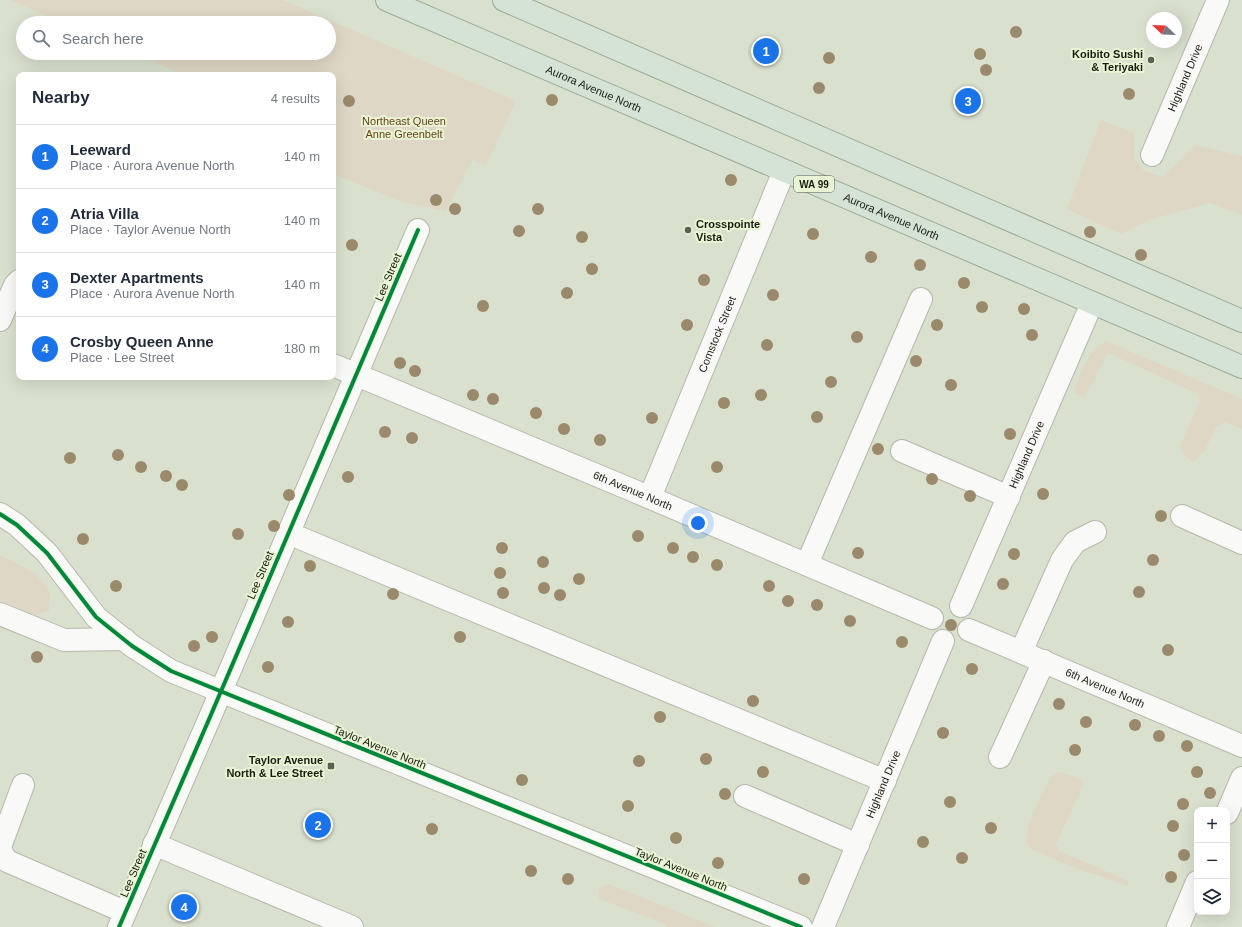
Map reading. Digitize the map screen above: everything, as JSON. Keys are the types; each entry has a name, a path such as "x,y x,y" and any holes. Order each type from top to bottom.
{"highway":[{"name":"Aurora Avenue North","path":"387,0 1092,304 1242,367"},
{"path":"504,0 1242,321"}],"street":[{"name":"Highland Drive","path":"1152,155 1218,0"},
{"name":"Comstock Street","path":"650,498 784,171"},
{"name":"Lee Street","path":"122,920 418,230"},
{"path":"0,320 16,285"},
{"path":"807,564 921,299"},
{"name":"Highland Drive","path":"961,606 1092,304"},
{"name":"6th Avenue North","path":"336,366 932,618"},
{"path":"902,451 1008,497"},
{"name":"Taylor Avenue North","path":"0,514 17,525 47,553 96,617 132,646 171,670 221,692 801,927"},
{"path":"1182,516 1242,543"},
{"path":"1021,652 1062,560 1075,542 1095,532"},
{"path":"288,533 885,781"},
{"path":"952,603 961,606 969,615 970,621 969,630 964,638 953,643 943,641 936,637 932,631 931,624 935,611 946,604 952,603"},
{"path":"0,614 64,640 124,639"},
{"name":"6th Avenue North","path":"969,630 1242,746"},
{"name":"Highland Drive","path":"823,927 943,641"},
{"path":"1000,757 1044,661"},
{"path":"1230,807 1242,778"},
{"path":"23,785 0,846 7,861 122,920"},
{"path":"745,796 858,845"},
{"path":"154,844 352,927"},
{"path":"1178,927 1194,889"}],"green space":[{"name":"Northeast Queen Anne Greenbelt","path":"10,0 283,0 320,16 47,16"},
{"name":"Northeast Queen Anne Greenbelt","path":"336,23 516,101 486,165 472,160 446,211 402,202 336,175 336,72 177,72 149,60 336,60"},
{"path":"1101,120 1134,133 1134,159 1144,171 1163,177 1196,145 1242,156 1242,215 1210,203 1149,220 1121,234 1067,209"},
{"path":"1106,341 1242,399 1242,429 1225,422 1217,426 1205,450 1193,462 1183,454 1180,446 1199,403 1198,394 1115,356 1107,354 1087,393 1083,397 1077,394 1074,390 1086,362 1094,351"},
{"path":"0,555 35,573 50,592 49,611 35,615 0,600"},
{"path":"1060,772 1078,778 1084,783 1056,844 1059,851 1129,881 1127,886 1101,876 1079,870 1031,849 1026,841 1028,825 1041,796 1054,774"},
{"path":"609,884 715,927 666,927 666,924 599,899 599,891 602,886"}],"cycle path":[{"path":"119,927 418,230"},
{"path":"0,514 17,525 47,553 96,617 132,646 171,671 801,927"}],"place":[{"name":"Leeward","path":"766,51"},
{"name":"Koibito Sushi & Teriyaki","path":"1151,60"},
{"name":"Dexter Apartments","path":"968,101"},
{"name":"Crosspointe Vista","path":"688,230"},
{"name":"Taylor Avenue North & Lee Street","path":"331,766"},
{"name":"Atria Villa","path":"318,825"},
{"name":"Crosby Queen Anne","path":"184,907"}]}
